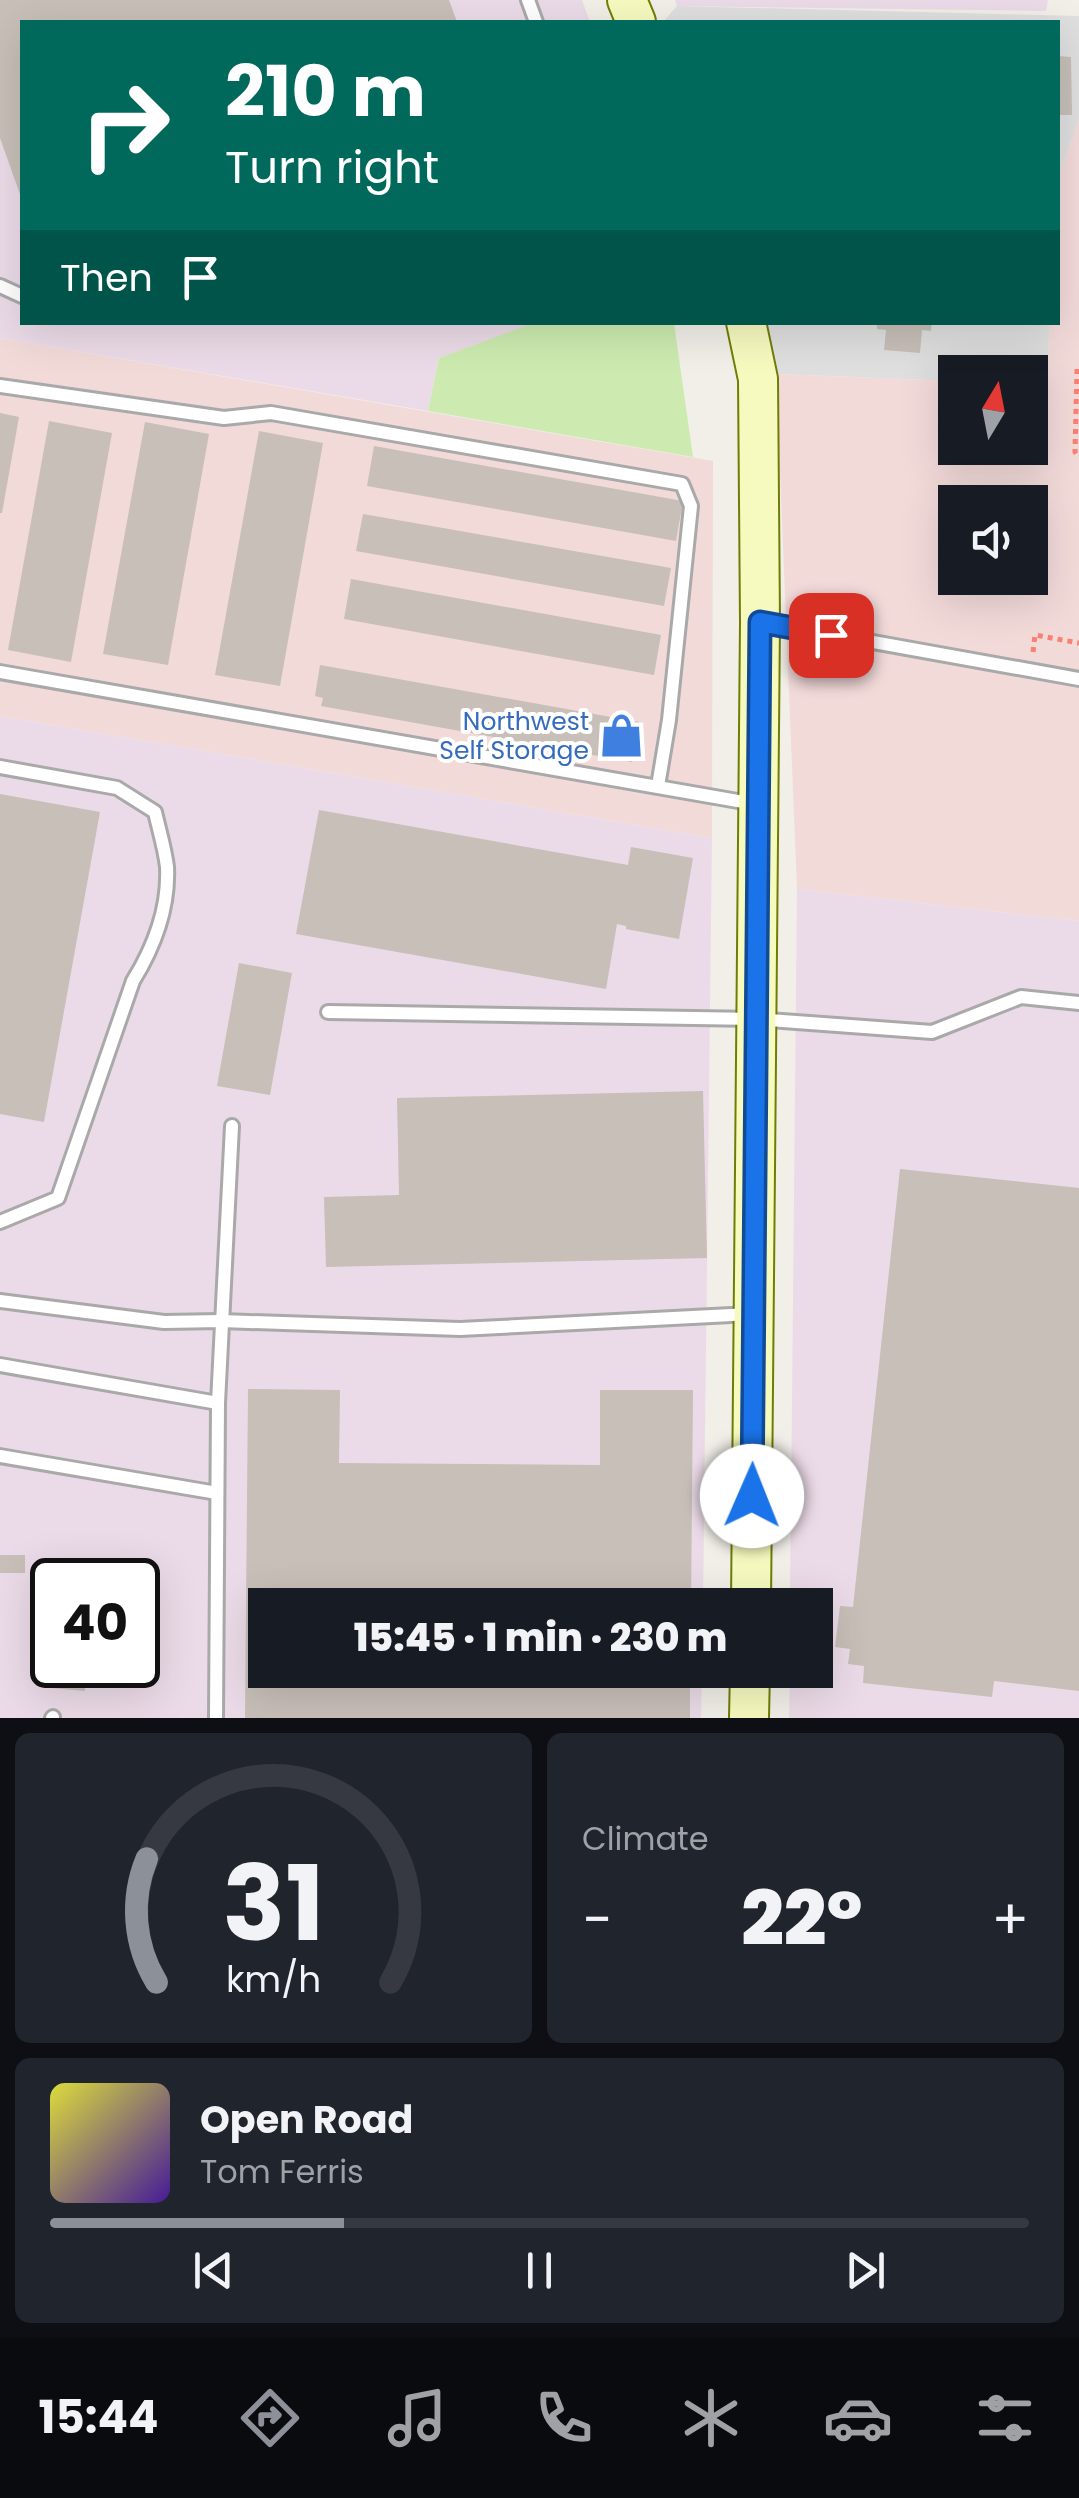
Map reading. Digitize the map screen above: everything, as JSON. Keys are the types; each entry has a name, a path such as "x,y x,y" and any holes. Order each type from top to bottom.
{"street":[{"path":"747,325 758,379 760,622 751,1588"},
{"path":"749,1718 750,1688"}],"lane":[{"path":"0,386 224,418 272,412 682,484 691,506 669,720 658,786"},
{"path":"760,622 1079,679"},
{"path":"0,672 758,805"},
{"path":"0,766 117,788 154,812 167,865 166,900 160,923 148,957 133,981 58,1198 0,1222"},
{"path":"328,1012 756,1020 932,1032 1021,997 1079,1003"},
{"path":"216,1718 218,1404 232,1126"},
{"path":"0,1301 164,1322 460,1329 755,1314"},
{"path":"0,1366 218,1404"},
{"path":"0,1456 217,1492"}],"path":[{"path":"1077,369 1075,452 1079,457"},
{"path":"1032,658 1035,634 1079,642"}],"shaded area":[{"path":"0,0 582,0 589,20 20,20 20,325 530,325 439,358 428,411 0,338"},
{"path":"675,0 1048,0 1046,11 677,6"},
{"path":"677,6 1079,16 1079,120 1060,172 1060,20 665,20"},
{"path":"1079,120 1079,921 797,889 776,374 938,380 938,465 1048,465 1050,325 1060,325 1060,172"},
{"path":"760,325 1050,325 1048,355 938,355 938,380 776,374"},
{"path":"0,338 713,461 712,838 0,716"},
{"path":"0,716 712,838 703,1588 248,1588 248,1688 702,1688 701,1718 0,1718"},
{"path":"797,889 1079,921 1079,1718 789,1718 790,1688 833,1688 833,1588 790,1588"}],"green space":[{"path":"528,325 674,325 693,457 428,411 439,358"}],"building":[{"path":"0,0 449,0 456,20 20,20 20,194 0,138"},
{"path":"1060,56 1071,57 1072,115 1060,115"},
{"path":"877,325 932,325 931,331 922,330 920,353 884,350 886,330 877,329"},
{"path":"0,413 19,417 2,513 0,513"},
{"path":"49,421 112,433 71,662 8,650"},
{"path":"145,422 209,434 168,665 103,654"},
{"path":"259,431 323,443 280,686 215,675"},
{"path":"374,446 683,501 676,541 367,486"},
{"path":"363,514 671,568 664,606 356,551"},
{"path":"351,579 661,635 654,675 344,619"},
{"path":"320,665 639,722 632,762 321,706 323,698 315,696"},
{"path":"0,794 100,812 44,1122 0,1114"},
{"path":"319,810 628,865 631,847 693,858 679,939 617,924 606,989 296,934"},
{"path":"239,963 292,973 270,1095 217,1086"},
{"path":"703,1091 707,1258 326,1267 324,1197 399,1195 397,1098"},
{"path":"900,1169 1079,1188 1079,1691 994,1681 992,1697 863,1683 864,1666 848,1664 850,1649 835,1647 840,1606 853,1607"},
{"path":"248,1389 340,1390 339,1463 600,1465 600,1390 693,1390 691,1588 248,1588 248,1688 690,1688 690,1718 245,1718"},
{"path":"0,1555 25,1555 25,1573 0,1573"}],"place":[{"name":"Northwest Self Storage","path":"622,735"}],"route":[{"path":"752,1496 760,622 831,635"}]}
